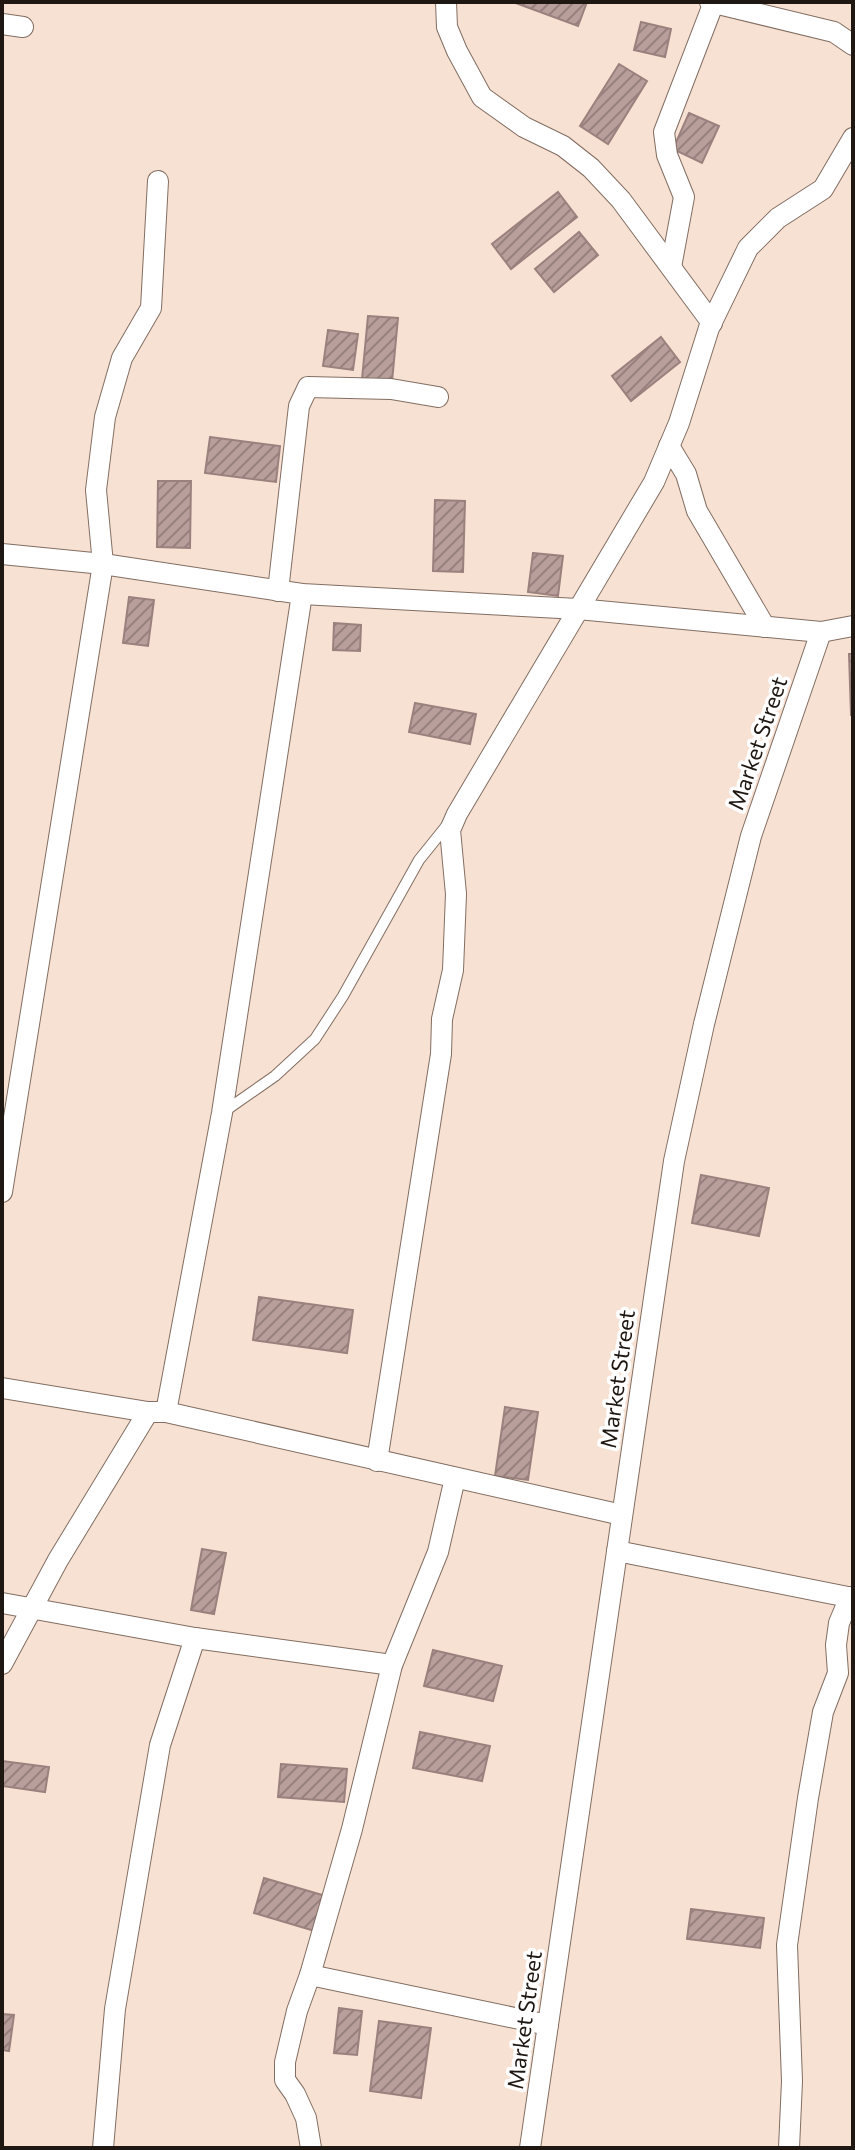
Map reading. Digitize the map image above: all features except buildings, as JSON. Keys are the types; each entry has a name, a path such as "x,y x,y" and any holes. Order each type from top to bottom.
{"street":[{"path":"446,2 447,27 482,97 524,127 563,146 591,168 621,200 712,323"},
{"path":"671,267 684,197 667,155 664,132 712,2 834,32 853,45"},
{"path":"377,1461 441,1054 442,1019 453,970 456,894 450,830 654,482 712,323 748,248 778,218 823,189 853,138"},
{"path":"2,1192 103,564 96,490 105,417 122,358 151,308 158,181"},
{"path":"278,591 299,406 308,387 391,389 438,397"},
{"path":"669,446 686,474 697,511 765,627"},
{"path":"2,554 103,564 302,594 578,609 821,632 853,626"},
{"path":"2,1664 31,1607 157,1412 222,1113 302,594"},
{"name":"Market Street","path":"530,2148 674,1161 751,836 821,632"},
{"path":"2,1388 157,1412 622,1515"},
{"path":"311,2148 306,2118 285,2080 297,2011 352,1829 392,1665 438,1552 455,1478"},
{"path":"617,1551 852,1598 839,1623 836,1645 838,1673 823,1712 787,1945 792,2081 789,2148"},
{"path":"2,1603 195,1638 392,1665"},
{"path":"103,2148 115,2009 160,1745 195,1638"},
{"path":"310,1975 548,2025"}],"lane":[{"path":"222,1113 275,1076 315,1039 343,996 419,860 457,814"}]}
